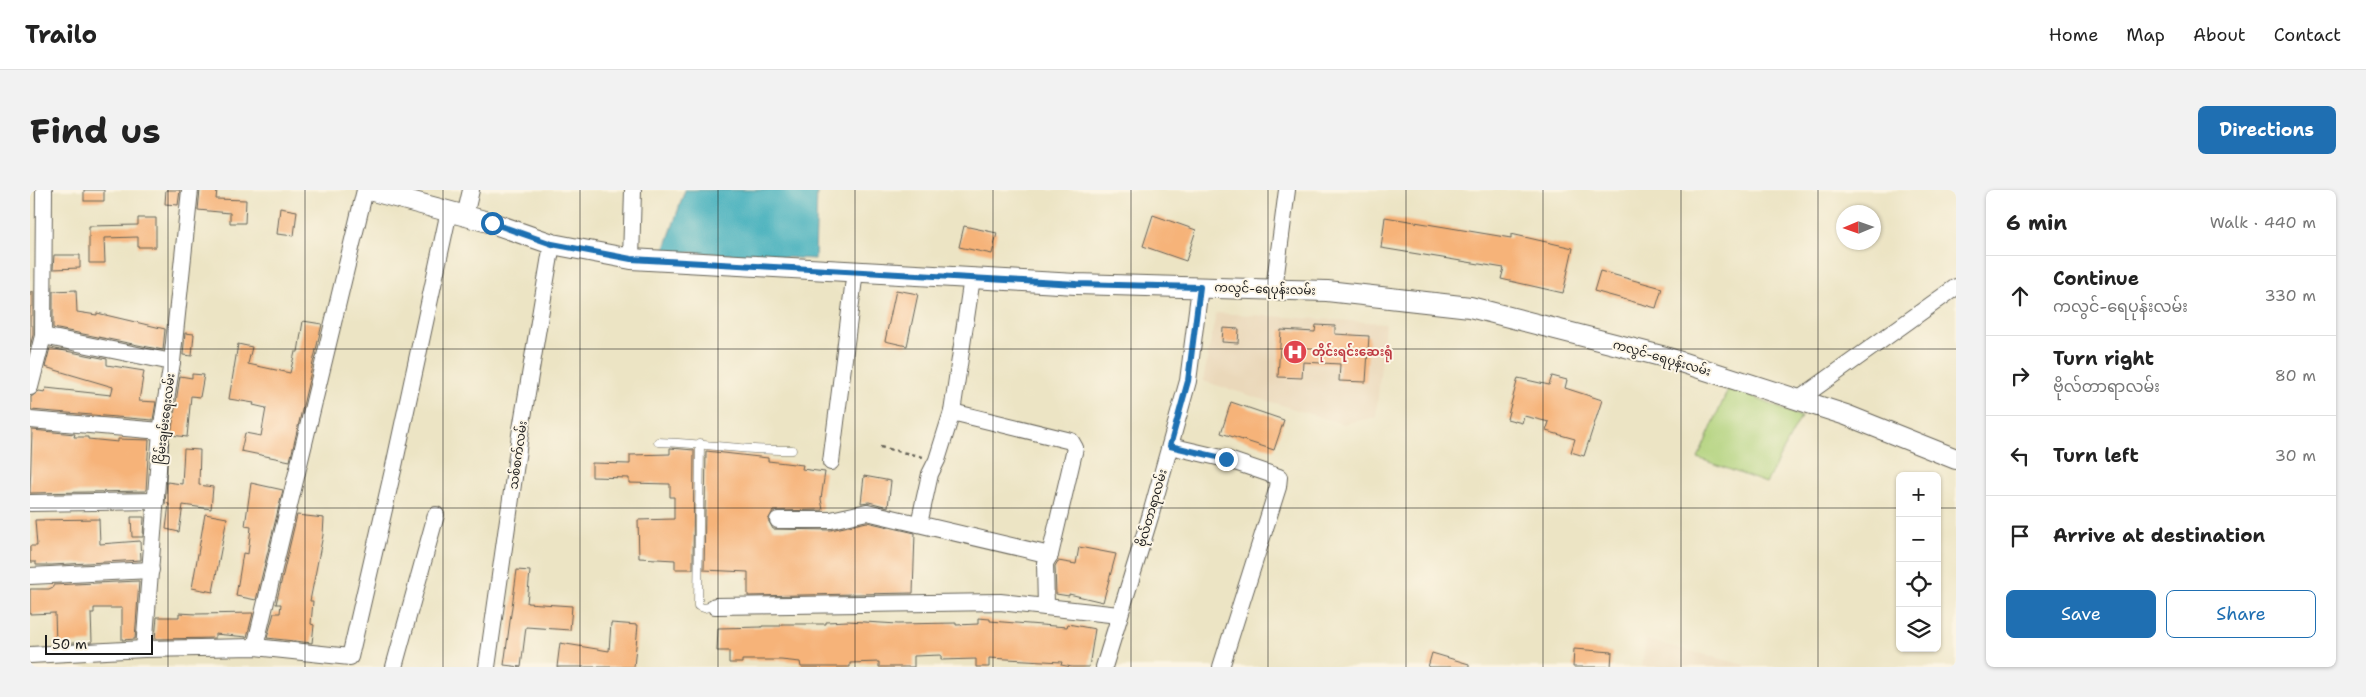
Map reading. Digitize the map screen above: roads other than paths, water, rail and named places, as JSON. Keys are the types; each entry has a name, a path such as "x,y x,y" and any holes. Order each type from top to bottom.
{"street":[{"path":"30,387 43,336 44,190"},
{"name":"ငြိမ်းချမ်းရေးလမ်း","path":"144,649 161,431 172,362 190,190"},
{"path":"255,647 367,190"},
{"name":"ကလွင်-ရေပုန်းလမ်း","path":"367,190 492,223 552,244 631,259 972,278 1327,291 1470,306 1665,357 1846,415 1956,459"},
{"path":"30,655 144,649 255,647 350,658 396,457 457,214 471,190"},
{"path":"631,259 633,190"},
{"path":"1274,289 1287,190"},
{"name":"သစ်စက်လမ်း","path":"487,667 520,435 552,244"},
{"path":"830,462 855,271"},
{"path":"919,524 930,474 937,460 952,412 972,278"},
{"name":"ဗိုလ်တာရာလမ်း","path":"1104,667 1188,381 1200,287"},
{"path":"1798,400 1956,287"},
{"path":"43,336 172,362"},
{"path":"952,412 1071,441 1075,448 1050,555 1045,562 1046,607"},
{"path":"30,420 161,431"},
{"path":"1170,446 1226,459 1279,477 1278,487 1221,667"},
{"path":"30,503 156,501"},
{"path":"778,520 831,520 867,512 1050,555"},
{"path":"394,667 432,536 436,515"},
{"path":"30,576 150,570"},
{"path":"715,606 1000,602 1119,615"}],"lane":[{"path":"658,442 700,443 770,450 792,450"},
{"path":"700,443 698,606 704,608 715,606"}],"water":[{"path":"685,190 817,190 815,259 664,251"}],"place":[{"name":"တိုင်းရင်းဆေးရုံ","path":"1295,352"}]}
